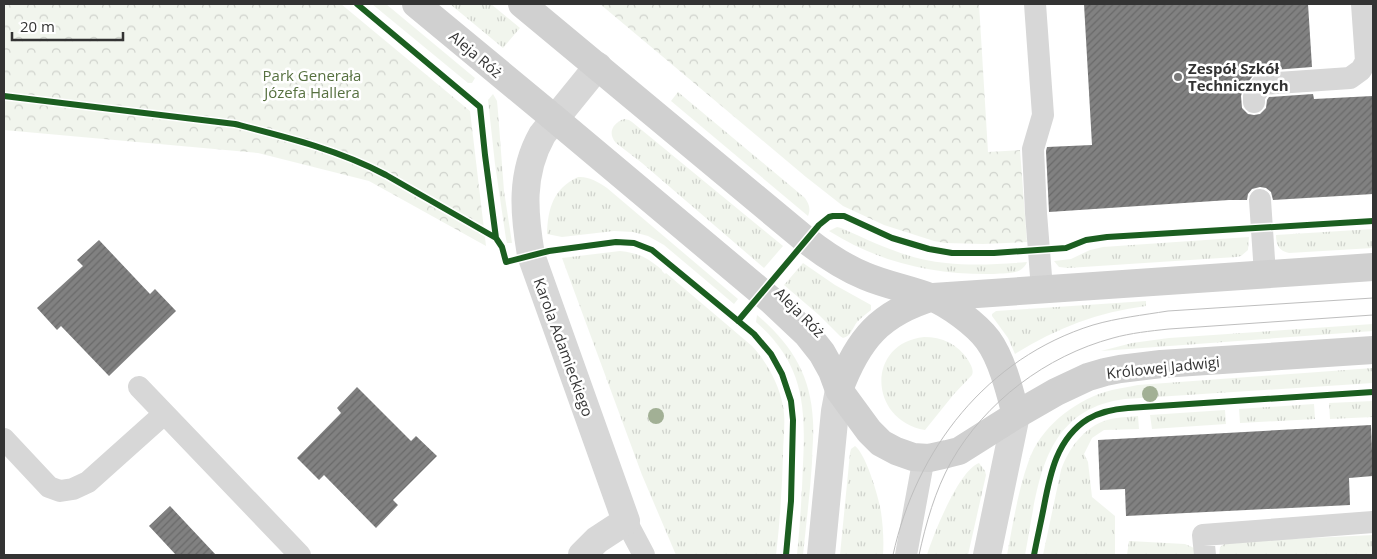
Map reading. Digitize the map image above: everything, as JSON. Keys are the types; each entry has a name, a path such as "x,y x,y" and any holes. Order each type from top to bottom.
{"main road":[{"name":"Aleja Róż","path":"416,4 762,292 807,334 822,353 832,371 839,390"},
{"path":"522,4 799,235 822,252 866,276 933,297 979,328 990,341 1003,372 1016,415 959,451 948,454 913,457 881,443 868,431 839,390 848,366 869,334 882,322 914,303 933,297 1373,267"},
{"name":"Królowej Jadwigi","path":"1016,415 1074,383 1088,377 1120,369 1373,350"}],"street":[{"name":"Karola Adamieckiego","path":"598,66 542,135 532,156 525,199 527,232 531,255 626,521"},
{"path":"821,555 835,411 839,390"},
{"path":"988,555 1016,415"},
{"path":"582,555 597,540 626,521"}],"lane":[{"path":"1035,4 1043,115 1033,149 1042,289"},
{"path":"1254,102 1254,96 1262,84 1350,78 1361,70 1366,61 1362,4"},
{"path":"1260,200 1265,274"},
{"path":"139,387 300,555"},
{"path":"4,440 49,487 60,490 73,489 88,482 164,414"},
{"path":"906,555 924,457"},
{"path":"626,521 644,555"},
{"path":"1206,555 1203,535 1373,522"}],"green space":[{"name":"Park Generała Józefa Hallera","path":"4,4 341,4 470,111 486,246 369,181 258,153 4,130"},
{"path":"372,4 386,4 475,78 472,83 468,83"},
{"path":"450,4 491,4 520,28 503,48"},
{"path":"600,4 979,4 988,152 1020,150 1027,242 983,244 934,241 884,225 843,206"},
{"path":"678,92 805,198 809,207 808,216 671,101"},
{"path":"493,94 497,101 504,191 512,243 507,243 506,239 495,164 488,100"},
{"path":"624,119 632,122 783,246 764,268 616,143 612,136 612,129"},
{"path":"578,177 586,177 607,188 738,299 734,304 664,245 648,236 633,232 614,231 562,237 547,234 549,216 557,193"},
{"path":"837,227 905,255 932,261 977,265 1027,262 1018,271 994,274 972,274 929,269 888,259 848,242 829,231"},
{"path":"1373,229 1373,248 1289,253 1280,249 1276,239 1276,235"},
{"path":"1249,237 1248,250 1241,256 1236,257 1068,268 1059,267 1054,261 1071,259 1090,250 1103,247"},
{"path":"620,251 633,253 648,259 666,273 752,346 772,374 779,390 784,418 779,530 776,555 676,555 642,475 562,258"},
{"path":"803,263 835,285 871,305 871,310 857,322 846,337 840,336 784,285"},
{"path":"1146,301 1146,306 1111,312 1078,322 1046,336 1015,354 1008,338 992,316 996,311"},
{"path":"757,315 780,337 797,362 808,389 811,404 813,426 812,463 803,555 797,555 804,443 802,404 792,369 784,353 772,337 756,322"},
{"path":"1373,324 1373,331 1101,351 1132,343 1169,338"},
{"path":"924,337 937,338 949,342 964,354 973,371 972,375 925,430 906,423 893,412 884,398 881,382 884,366 892,353 905,342"},
{"path":"1373,368 1373,383 1125,399 1097,406 1075,419 1059,436 1048,456 1040,479 1025,555 1007,555 1020,491 1031,455 1037,443 1064,413 1087,399 1112,390 1138,385"},
{"path":"1373,401 1373,417 1330,419 1329,403"},
{"path":"1314,404 1315,419 1240,423 1239,409"},
{"path":"1225,410 1226,424 1152,429 1150,415"},
{"path":"1138,416 1139,429 1104,430 1092,438 1084,454 1088,462 1092,497 1115,516 1115,555 1043,555 1061,470 1073,446 1084,433 1099,423 1115,418"},
{"path":"855,446 868,467 878,497 882,523 883,555 840,555 850,453 851,449"},
{"path":"979,463 986,475 968,555 927,555 955,490 971,468"},
{"path":"1373,535 1373,555 1219,555 1220,547 1227,542"},
{"path":"1129,541 1185,544 1194,548 1195,555 1127,555"}],"building":[{"name":"Zespół Szkół Technicznych","path":"1084,4 1308,4 1312,67 1255,73 1243,89 1241,96 1242,108 1248,114 1260,114 1266,108 1269,97 1313,94 1314,99 1373,96 1373,194 1273,200 1271,192 1266,188 1260,187 1252,189 1248,194 1247,200 1049,212 1047,147 1092,145"},
{"path":"99,240 150,294 155,289 176,311 109,376 61,326 57,330 37,308 83,266 77,260"},
{"path":"357,387 411,441 416,436 437,456 393,500 398,505 376,528 324,475 319,480 297,458 341,413 337,408"},
{"path":"1371,425 1373,476 1349,478 1350,505 1126,516 1125,489 1100,490 1098,440"},
{"path":"170,506 216,555 176,555 149,526"}],"tram line":[{"path":"893,555 904,516 919,479 938,444 962,413 989,384 1020,360 1055,340 1093,325 1168,311 1373,298"},
{"path":"919,555 928,519 940,484 965,440 1000,401 1041,369 1088,346 1113,338 1148,331 1373,315"}],"cycle path":[{"path":"357,4 480,107 496,238"},
{"path":"4,96 235,124 331,151 386,175 496,238 502,247 506,262 549,251 616,242 634,243 652,250 754,334 771,354 782,374 791,401 793,420 791,501 786,555"},
{"path":"738,321 819,225 833,216 844,216 892,238 929,249 952,253 994,253 1066,248 1086,240 1107,237 1373,221"},
{"path":"1034,555 1052,469 1062,446 1069,436 1088,419 1107,411 1128,408 1373,392"}],"place":[{"name":"Zespół Szkół Technicznych","path":"1178,77"}]}
